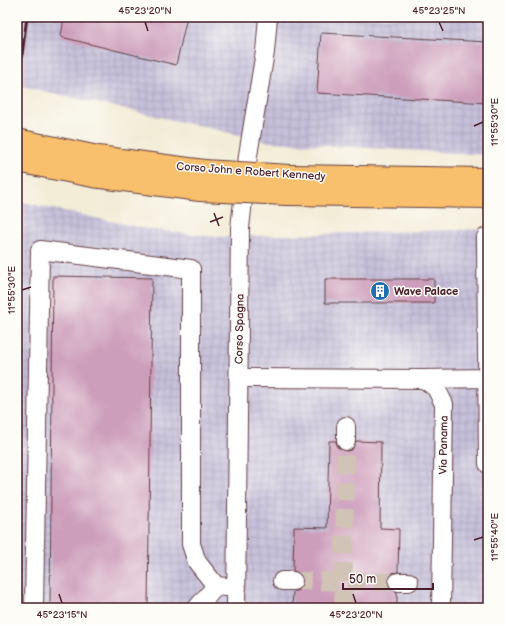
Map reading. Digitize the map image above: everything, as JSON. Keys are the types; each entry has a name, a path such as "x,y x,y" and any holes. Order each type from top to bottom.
{"highway":[{"name":"Corso John e Robert Kennedy","path":"26,153 98,157 202,180 488,197"},
{"name":"Corso John e Robert Kennedy","path":"288,185 488,179"}],"street":[{"name":"Corso Spagna","path":"236,608 240,228 248,155 268,17"},
{"name":"Corso Spagna","path":"264,52 280,17"},
{"path":"488,237 486,237 488,464"},
{"path":"34,608 40,250 191,269 191,544 197,562 216,586 237,588"},
{"path":"238,378 487,378"},
{"name":"Via Panama","path":"424,379 436,388 444,404 441,608"},
{"path":"197,608 216,586"}],"shaded area":[{"path":"17,17 488,17 488,155 270,142 17,85"},
{"path":"17,17 29,17 17,116"},
{"path":"17,201 147,229 214,237 488,229 488,608 17,608"}],"building":[{"path":"64,17 187,17 176,65 61,37"},
{"path":"321,33 488,42 488,103 317,93"},
{"path":"53,276 152,278 148,608 50,608"},
{"name":"Wave Palace","path":"325,279 434,279 434,303 325,303"},
{"path":"329,441 336,441 337,447 346,451 352,450 356,441 381,442 380,528 399,529 398,572 392,573 388,582 389,588 397,592 397,608 292,608 293,592 299,590 303,581 302,575 293,571 294,527 327,528"}],"tunnel":[{"path":"343,608 346,441"},
{"path":"293,581 398,582"}],"railway":[{"path":"17,32 21,17"},
{"path":"17,93 27,17"}],"place":[{"name":"Wave Palace","path":"380,291"}]}
